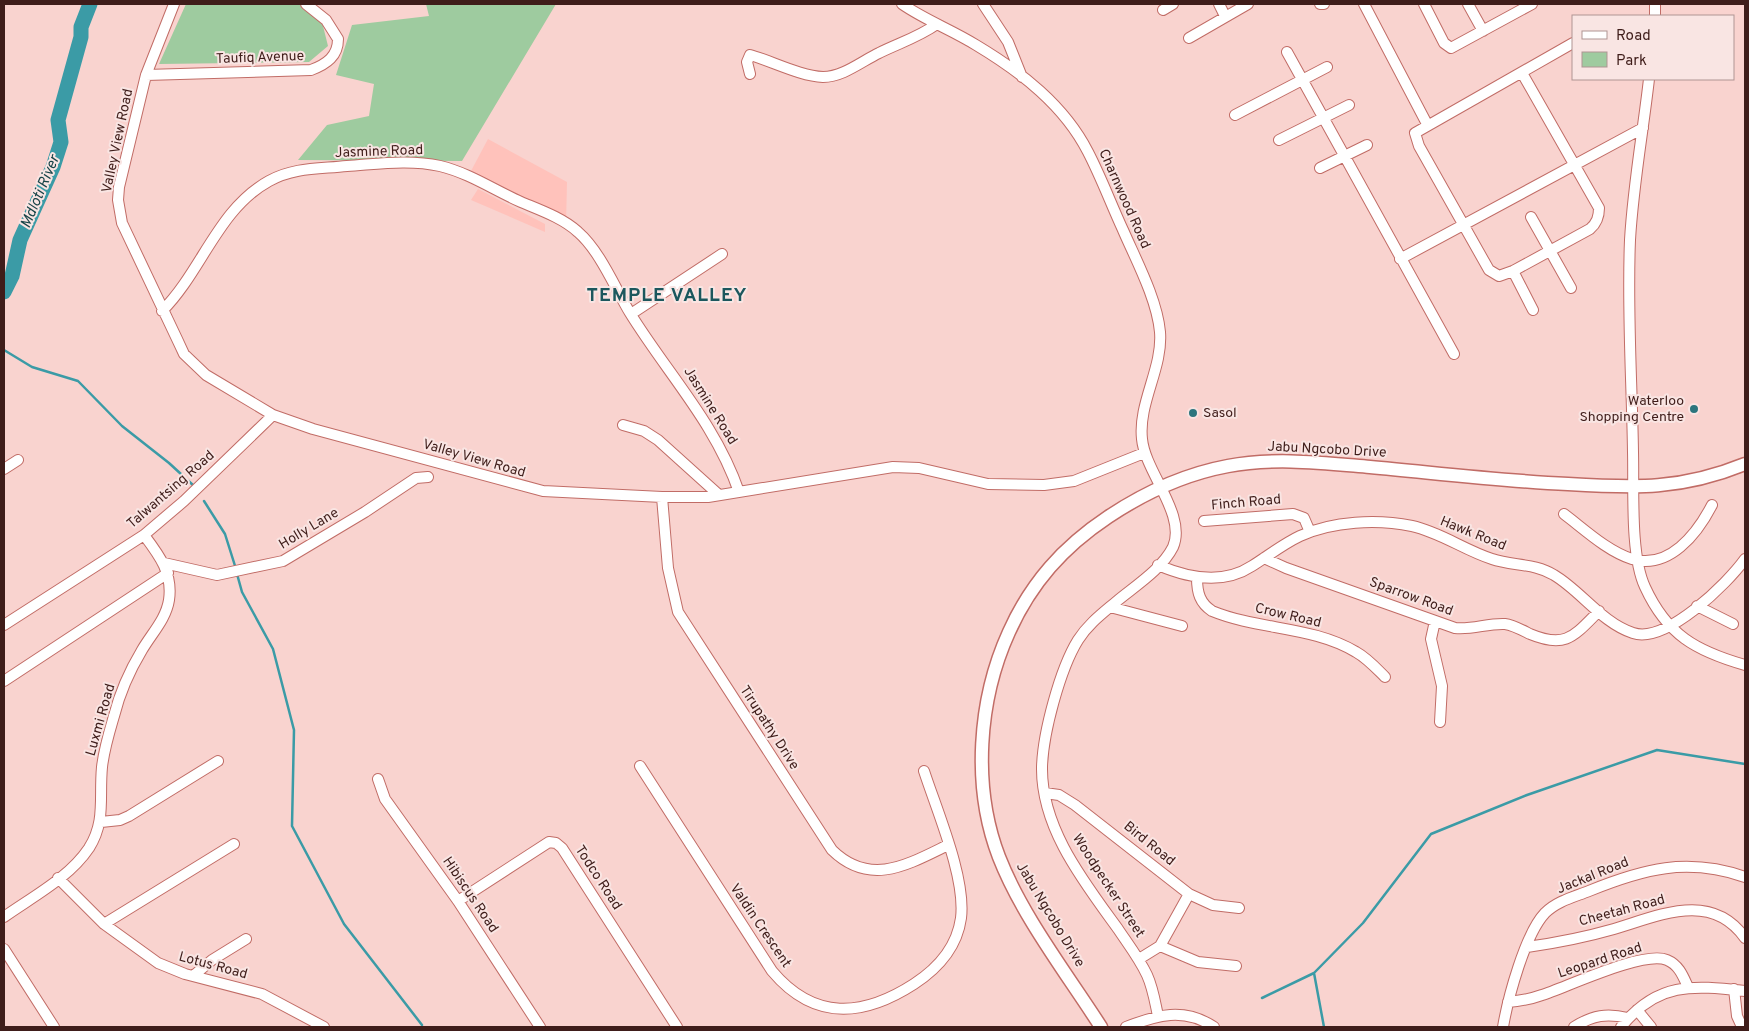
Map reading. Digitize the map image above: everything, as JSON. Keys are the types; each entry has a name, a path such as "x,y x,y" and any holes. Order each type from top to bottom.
{"main road":[{"name":"Jabu Ngcobo Drive","path":"1101,1027 1014,889 999,856 990,826 985,795 983,767 985,715 992,681 1006,640 1027,596 1040,577 1059,556 1096,525 1126,506 1161,488 1205,471 1258,462 1284,461 1634,488 1685,482 1745,464"}],"street":[{"name":"Valley View Road","path":"174,4 146,75 119,187 118,200 122,223 184,354 194,366 273,415 345,439 526,488 567,493 695,498 893,466 919,468 988,484 1062,484 1094,474 1144,453"},
{"name":"Taufiq Avenue","path":"146,75 311,70 320,67 336,51 338,39 326,20 306,4"},
{"name":"Charnwood Road","path":"902,4 974,43 1022,77 1054,104 1073,127 1088,152 1142,274 1157,315 1159,342 1143,416 1141,436 1144,453 1161,488"},
{"path":"983,4 1008,42 1022,77"},
{"path":"1163,10 1173,4"},
{"path":"1219,4 1226,16"},
{"path":"1189,38 1248,4"},
{"path":"1364,4 1427,124"},
{"path":"1425,4 1448,47 1454,48 1484,31 1517,7 1532,4"},
{"path":"1468,4 1484,31"},
{"path":"750,74 747,62 750,56 807,74 835,75 881,52 916,38 937,24"},
{"path":"1522,73 1599,208 1598,219 1590,229 1513,271 1499,276 1492,273 1415,136 1417,130 1427,124 1572,44"},
{"path":"1287,52 1454,354"},
{"path":"1236,115 1327,67"},
{"path":"1649,80 1630,239 1629,282 1634,488 1638,560 1644,585 1669,626 1698,648 1745,665"},
{"path":"1278,140 1349,105"},
{"path":"1400,259 1643,128"},
{"path":"1320,168 1367,145"},
{"name":"Jasmine Road","path":"162,311 182,290 231,212 262,185 286,173 300,169 408,162 453,170 570,225 590,246 631,314 684,389 725,454 739,492"},
{"path":"1531,217 1571,288"},
{"path":"631,314 722,254"},
{"path":"1513,271 1533,310"},
{"name":"Talwantsing Road","path":"4,625 144,535 184,501 273,415"},
{"path":"623,424 644,431 658,440 719,495"},
{"path":"4,470 18,460"},
{"name":"Holly Lane","path":"164,563 211,574 242,570 289,559 416,478 428,477"},
{"name":"Woodpecker Street","path":"1158,1016 1149,980 1139,959 1072,861 1056,829 1045,793 1043,753 1053,705 1078,639 1110,607 1158,565 1172,547 1176,533 1174,518 1161,488"},
{"name":"Tirupathy Drive","path":"662,497 668,568 678,612 832,850 848,864 860,868 884,870 916,861 948,845"},
{"path":"1564,514 1620,554 1638,560 1660,558 1674,552 1693,534 1712,505"},
{"name":"Finch Road","path":"1204,521 1293,514 1304,518 1310,532"},
{"name":"Hawk Road","path":"1158,565 1178,574 1197,578 1221,577 1237,573 1289,541 1310,532 1372,522 1412,526 1493,560 1545,571 1562,581 1598,611 1621,627 1642,635 1651,634 1669,626 1697,606 1730,578 1745,559"},
{"name":"Luxmi Road","path":"4,917 58,878 88,849 101,822 102,768 105,747 125,684 138,658 162,620 169,599 168,573 164,563 144,535"},
{"name":"Sparrow Road","path":"1264,558 1286,568 1375,598 1434,622 1464,629 1504,624 1543,639 1558,642 1573,636 1598,611"},
{"path":"4,681 168,573"},
{"name":"Crow Road","path":"1197,578 1197,588 1202,602 1212,611 1307,634 1343,645 1368,660 1385,677"},
{"path":"1697,606 1734,624"},
{"path":"1110,607 1182,626"},
{"path":"1434,622 1431,639 1442,686 1440,722"},
{"path":"101,822 130,816 218,761"},
{"name":"Valdin Crescent","path":"640,766 772,971 792,991 822,1006 850,1010 880,1003 920,980 948,952 958,930 962,902 960,884 924,772"},
{"name":"Hibiscus Road","path":"378,779 386,799 458,901 540,1027"},
{"name":"Bird Road","path":"1045,793 1059,795 1076,805 1189,894 1213,905 1239,908"},
{"name":"Todco Road","path":"458,901 549,842 556,843 562,848 677,1027"},
{"path":"104,924 139,900 234,844"},
{"name":"Jackal Road","path":"1503,1027 1508,1002 1527,947 1539,921 1551,908 1628,875 1662,868 1691,867 1745,877"},
{"name":"Lotus Road","path":"58,878 104,924 158,963 193,976 262,994 324,1027"},
{"path":"1139,959 1160,946 1189,894"},
{"name":"Cheetah Road","path":"1527,947 1601,932 1654,915 1681,910 1717,915 1734,925 1745,938"},
{"path":"193,976 212,960 246,939"},
{"path":"1160,946 1198,962 1236,966"},
{"path":"4,949 54,1027"},
{"name":"Leopard Road","path":"1508,1002 1534,998 1607,970 1650,959 1666,960 1673,964 1682,973 1688,987"},
{"path":"1621,1027 1637,1010 1658,996 1688,987 1745,991"},
{"path":"1734,989 1736,1016 1742,1027"},
{"path":"1637,1010 1651,1027"},
{"path":"1126,1027 1158,1016 1183,1014 1200,1019 1214,1027"},
{"path":"1574,1027 1600,1015 1608,1014 1628,1018"}],"shaded area":[{"path":"488,139 567,182 566,225 471,171"},
{"path":"478,189 545,224 545,232 471,200"}],"green space":[{"path":"186,4 304,4 320,14 328,46 309,62 159,64"},
{"path":"426,4 556,4 462,161 298,160 327,125 369,116 374,84 336,75 352,25 429,16"}],"waterway":[{"name":"Mdloti River","path":"4,292 12,276 20,240 53,167 61,142 58,120 81,37 81,27 90,4"},
{"path":"4,350 32,367 78,381 122,426 169,463 194,486"},
{"path":"204,501 225,534 236,569"},
{"path":"237,574 242,592 273,649 294,730 292,826 344,924 422,1025"},
{"path":"1262,998 1314,973 1363,923 1431,834 1527,795 1657,750 1745,764"},
{"path":"1314,973 1324,1027"}],"place":[{"name":"Waterloo Shopping Centre","path":"1694,409"},
{"name":"Sasol","path":"1193,413"}],"district":[{"name":"TEMPLE VALLEY","path":"667,296"}]}
